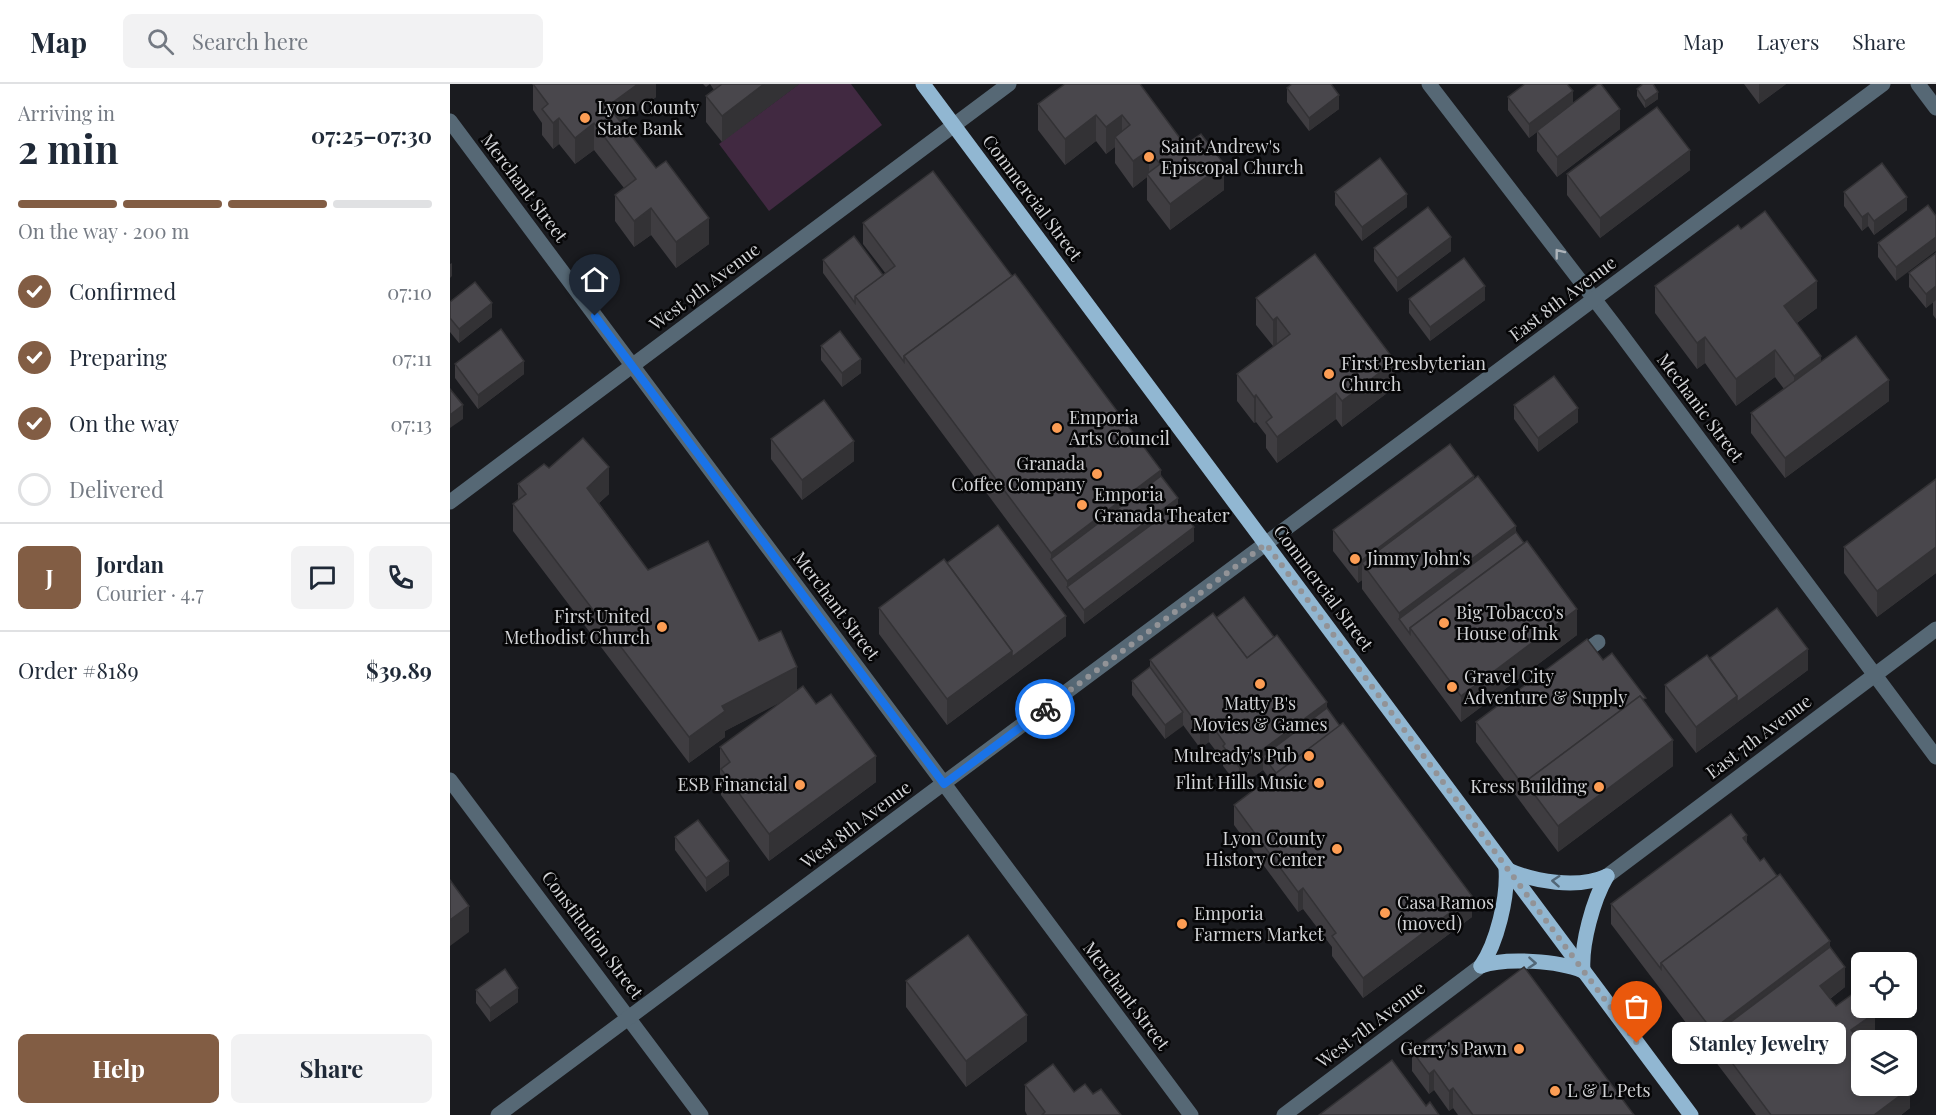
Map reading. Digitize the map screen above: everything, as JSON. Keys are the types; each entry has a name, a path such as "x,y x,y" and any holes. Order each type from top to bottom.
{"main road":[{"name":"Commercial Street","path":"923,84 1691,1115"},
{"path":"1481,966 1495,936 1506,892 1506,869 1531,879 1587,883 1606,876"},
{"path":"1481,966 1503,961 1564,965 1583,971 1583,952 1593,909 1606,876"}],"street":[{"name":"West 9th Avenue","path":"450,502 1009,84"},
{"name":"Mechanic Street","path":"1429,84 1594,299 1936,757"},
{"name":"East 8th Avenue","path":"1266,544 1882,84"},
{"path":"1918,84 1936,108"},
{"name":"Merchant Street","path":"450,121 1191,1115"},
{"name":"West 8th Avenue","path":"498,1115 1266,544"},
{"name":"East 7th Avenue","path":"1606,876 1936,629"},
{"path":"1562,669 1598,642"},
{"name":"Constitution Street","path":"450,780 701,1115"},
{"name":"West 7th Avenue","path":"1284,1115 1481,966"}],"shaded area":[{"path":"799,84 851,84 882,125 769,211 719,144"}],"building":[{"path":"533,84 638,84 608,106 656,168 666,161 709,218 676,242 651,208 634,221 615,195 636,179 594,123 575,138 559,118 553,123 542,109 548,104"},
{"path":"722,84 764,84 722,116 706,96"},
{"path":"1065,84 1140,84 1185,145 1201,134 1224,164 1170,204 1147,174 1160,164 1149,150 1133,161 1115,137 1130,125 1122,115 1106,127 1096,115 1065,139 1038,104"},
{"path":"1292,84 1331,84 1339,95 1309,118 1287,88"},
{"path":"1525,84 1567,84 1573,91 1529,124 1508,97"},
{"path":"1601,84 1620,109 1557,157 1537,131"},
{"path":"1643,84 1653,84 1658,92 1645,101 1637,89"},
{"path":"1657,107 1690,150 1600,218 1567,174"},
{"path":"1380,158 1407,194 1362,227 1335,192"},
{"path":"1882,163 1907,197 1874,221 1868,213 1862,217 1844,192"},
{"path":"933,171 1012,276 904,356 904,362 855,296 895,266 863,223"},
{"path":"1928,205 1936,216 1936,237 1896,267 1878,243"},
{"path":"1428,207 1451,237 1397,278 1374,248"},
{"path":"1765,211 1817,281 1784,306 1821,356 1794,376 1775,350 1736,379 1705,337 1697,343 1655,286 1738,225 1741,229"},
{"path":"854,236 883,275 855,296 855,303 823,260"},
{"path":"1936,253 1936,286 1926,294 1909,273"},
{"name":"First Presbyterian Church","path":"1315,254 1395,361 1342,401 1336,393 1277,437 1266,422 1272,417 1237,374 1290,334 1277,317 1273,320 1256,298"},
{"path":"1464,258 1485,286 1430,327 1409,299"},
{"path":"1015,274 1161,470 1051,553 904,356"},
{"path":"475,282 492,303 459,329 450,318 450,302"},
{"path":"501,329 524,361 478,395 455,364"},
{"path":"840,331 861,359 842,373 821,346"},
{"path":"1856,336 1889,380 1785,458 1751,413"},
{"path":"1554,376 1578,408 1538,438 1514,405"},
{"path":"450,389 463,405 450,415"},
{"path":"824,400 854,441 802,480 771,439"},
{"name":"First United Methodist Church","path":"583,438 609,467 587,488 648,570 708,541 759,641 781,631 797,667 722,706 725,711 689,737 513,504 526,494 518,484 544,464 549,468"},
{"path":"1450,444 1474,476 1358,563 1333,530"},
{"path":"1161,476 1178,498 1067,581 1051,559"},
{"path":"1478,476 1516,526 1399,613 1362,563"},
{"path":"1936,479 1936,547 1877,591 1844,547"},
{"path":"1178,505 1194,527 1084,610 1067,587"},
{"path":"998,525 1066,616 1012,657 1012,651 947,563"},
{"path":"1516,532 1524,543 1410,628 1410,634 1399,619"},
{"path":"1527,541 1577,609 1461,696 1410,628"},
{"path":"944,559 1012,651 947,699 879,608"},
{"path":"1244,597 1274,637 1247,658 1216,618"},
{"path":"1777,608 1808,649 1737,702 1737,696 1710,658"},
{"path":"1213,613 1247,658 1277,635 1327,702 1239,767 1223,746 1225,744 1209,721 1200,728 1150,660"},
{"path":"1587,639 1603,660 1612,653 1646,698 1643,699 1640,696 1525,782 1525,788 1476,722"},
{"path":"1707,655 1737,696 1696,727 1665,685"},
{"path":"1150,667 1183,712 1165,725 1132,681"},
{"name":"ESB Financial","path":"803,686 816,704 831,694 876,756 769,834 721,769 730,762 720,747"},
{"path":"1640,696 1673,740 1558,826 1525,782"},
{"path":"1327,708 1340,726 1276,773 1263,756"},
{"path":"1343,723 1472,896 1363,978 1332,936 1336,933 1303,888 1298,892 1234,805"},
{"path":"1731,814 1747,835 1743,838 1760,861 1764,858 1777,876 1661,963 1661,969 1611,904"},
{"path":"698,820 729,861 706,878 675,837"},
{"path":"1780,874 1830,941 1712,1030 1661,963"},
{"path":"450,880 469,906 450,920"},
{"path":"968,935 1027,1015 966,1061 906,981"},
{"path":"1830,947 1845,967 1820,986 1836,1006 1851,995 1851,1018 1868,1018 1851,1030 1851,1096 1899,1096 1874,1115 1771,1115 1712,1036"},
{"path":"1524,967 1634,1115 1473,1115 1453,1088 1449,1091 1434,1070 1429,1074 1412,1051"},
{"path":"505,969 518,988 490,1008 476,990"},
{"path":"1392,1060 1426,1106 1430,1102 1439,1115 1319,1115"},
{"path":"1053,1064 1074,1092 1085,1084 1093,1094 1101,1089 1121,1115 1042,1115 1045,1112 1025,1085"}],"way so far":[{"path":"1045,709 1266,544 1637,1043"}],"place":[{"name":"Lyon County State Bank","path":"585,118"},
{"name":"Saint Andrew's Episcopal Church","path":"1149,157"},
{"name":"First Presbyterian Church","path":"1329,374"},
{"name":"Emporia Arts Council","path":"1057,428"},
{"name":"Granada Coffee Company","path":"1097,474"},
{"name":"Emporia Granada Theater","path":"1082,505"},
{"name":"Jimmy John's","path":"1355,559"},
{"name":"Big Tobacco's House of Ink","path":"1444,623"},
{"name":"First United Methodist Church","path":"662,627"},
{"name":"Matty B's Movies & Games","path":"1260,684"},
{"name":"Gravel City Adventure & Supply","path":"1452,687"},
{"name":"Mulready's Pub","path":"1309,756"},
{"name":"Flint Hills Music","path":"1319,783"},
{"name":"ESB Financial","path":"800,785"},
{"name":"Kress Building","path":"1599,787"},
{"name":"Lyon County History Center","path":"1337,849"},
{"name":"Casa Ramos (moved)","path":"1385,913"},
{"name":"Emporia Farmers Market","path":"1182,924"},
{"name":"Stanley Jewelry","path":"1637,1043"},
{"name":"Gerry's Pawn","path":"1519,1049"},
{"name":"L & L Pets","path":"1555,1091"}],"route":[{"path":"595,316 944,784 1045,709"}]}
